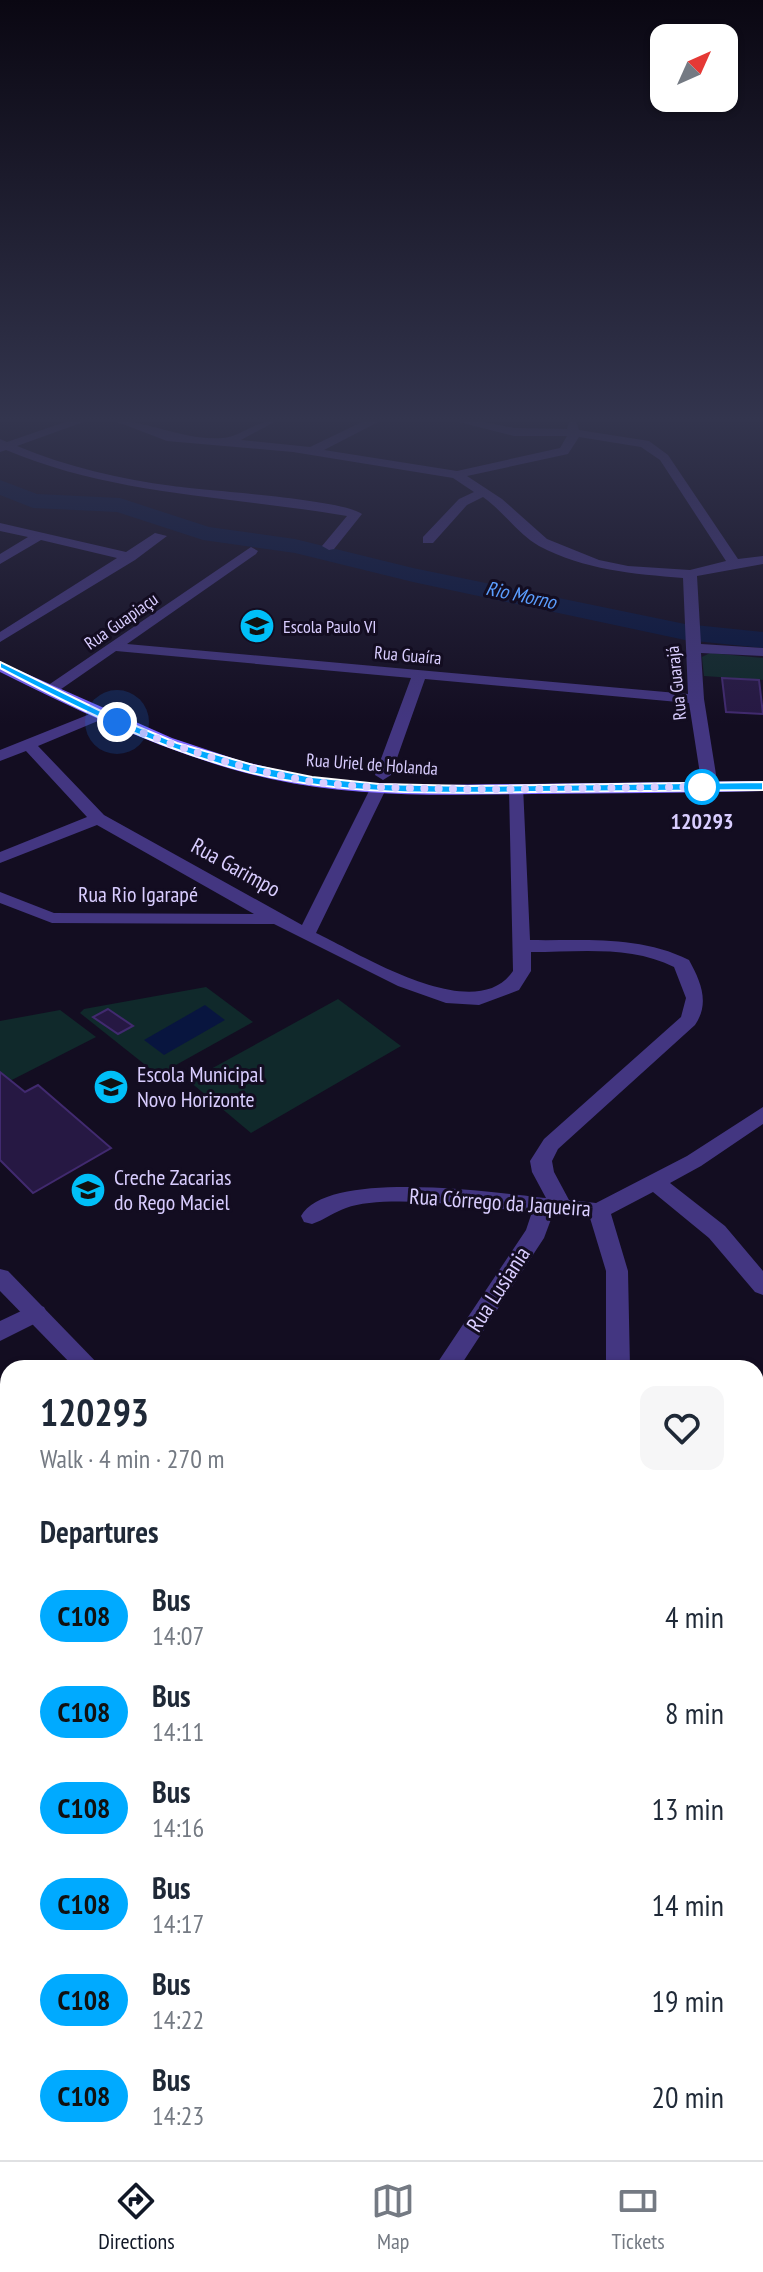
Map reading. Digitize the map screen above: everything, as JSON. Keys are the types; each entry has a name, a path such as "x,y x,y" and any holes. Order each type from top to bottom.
{"main road":[{"name":"Rua Uriel de Holanda","path":"0,666 100,715 173,745 243,767 312,781 381,781 517,789 763,786"}],"street":[{"path":"329,546 349,522"},
{"path":"428,540 445,522"},
{"path":"519,522 542,542 572,556 628,570 690,574 734,563 763,560"},
{"path":"707,522 734,563"},
{"path":"0,527 130,557"},
{"path":"0,560 39,536"},
{"path":"0,638 160,536"},
{"name":"Rua Guapiaçu","path":"49,691 251,551"},
{"name":"Rua Guarajá","path":"690,574 696,699 694,733 710,787"},
{"path":"692,643 763,652"},
{"name":"Rua Guaíra","path":"116,647 696,699"},
{"path":"306,935 381,781 419,676"},
{"path":"0,756 100,715"},
{"name":"Rua Garimpo","path":"27,743 72,787 98,819 306,935 405,982 446,997 479,999 512,986 522,971 521,946"},
{"path":"517,789 521,946 604,947 673,958 688,973 695,998 694,1012 657,1052 551,1144 541,1161 554,1208"},
{"path":"0,858 98,819"},
{"name":"Rua Rio Igarapé","path":"0,897 52,918 282,919"},
{"name":"Rua Córrego da Jaqueira","path":"312,1216 342,1200 361,1195 447,1196 599,1211 694,1161 763,1114"},
{"path":"654,1181 704,1219 763,1286"},
{"name":"Rua Lusiania","path":"451,1360 554,1208"},
{"path":"599,1211 617,1271 618,1360"},
{"path":"0,1277 82,1360"},
{"path":"0,1332 36,1313"}],"green space":[{"path":"710,653 763,658 763,680 704,676 702,657"},
{"path":"206,987 253,1022 158,1075 80,1013 84,1009"},
{"path":"338,999 401,1046 251,1133 189,1081"},
{"path":"60,1010 96,1037 0,1086 0,1021"}],"water":[{"path":"205,1005 225,1020 164,1055 144,1040"}],"building":[{"path":"722,678 759,680 763,714 726,712"},
{"path":"108,1009 133,1026 118,1034 93,1017"},
{"path":"0,1072 25,1092 38,1085 111,1148 33,1193 0,1160"}],"waterway":[{"name":"Rio Morno","path":"170,522 203,533 295,546 413,575 685,632 763,640"}],"bus line":[{"name":"C108","path":"0,666 100,715 173,745 250,769 312,781 379,787 468,789 763,786"}],"place":[{"name":"Escola Paulo VI","path":"257,626"},
{"name":"120293","path":"702,787"},
{"name":"Escola Municipal Novo Horizonte","path":"111,1087"},
{"name":"Creche Zacarias do Rego Maciel","path":"88,1190"}],"route":[{"path":"117,722 228,763 312,781 379,787 468,789 710,787 702,787"}]}
